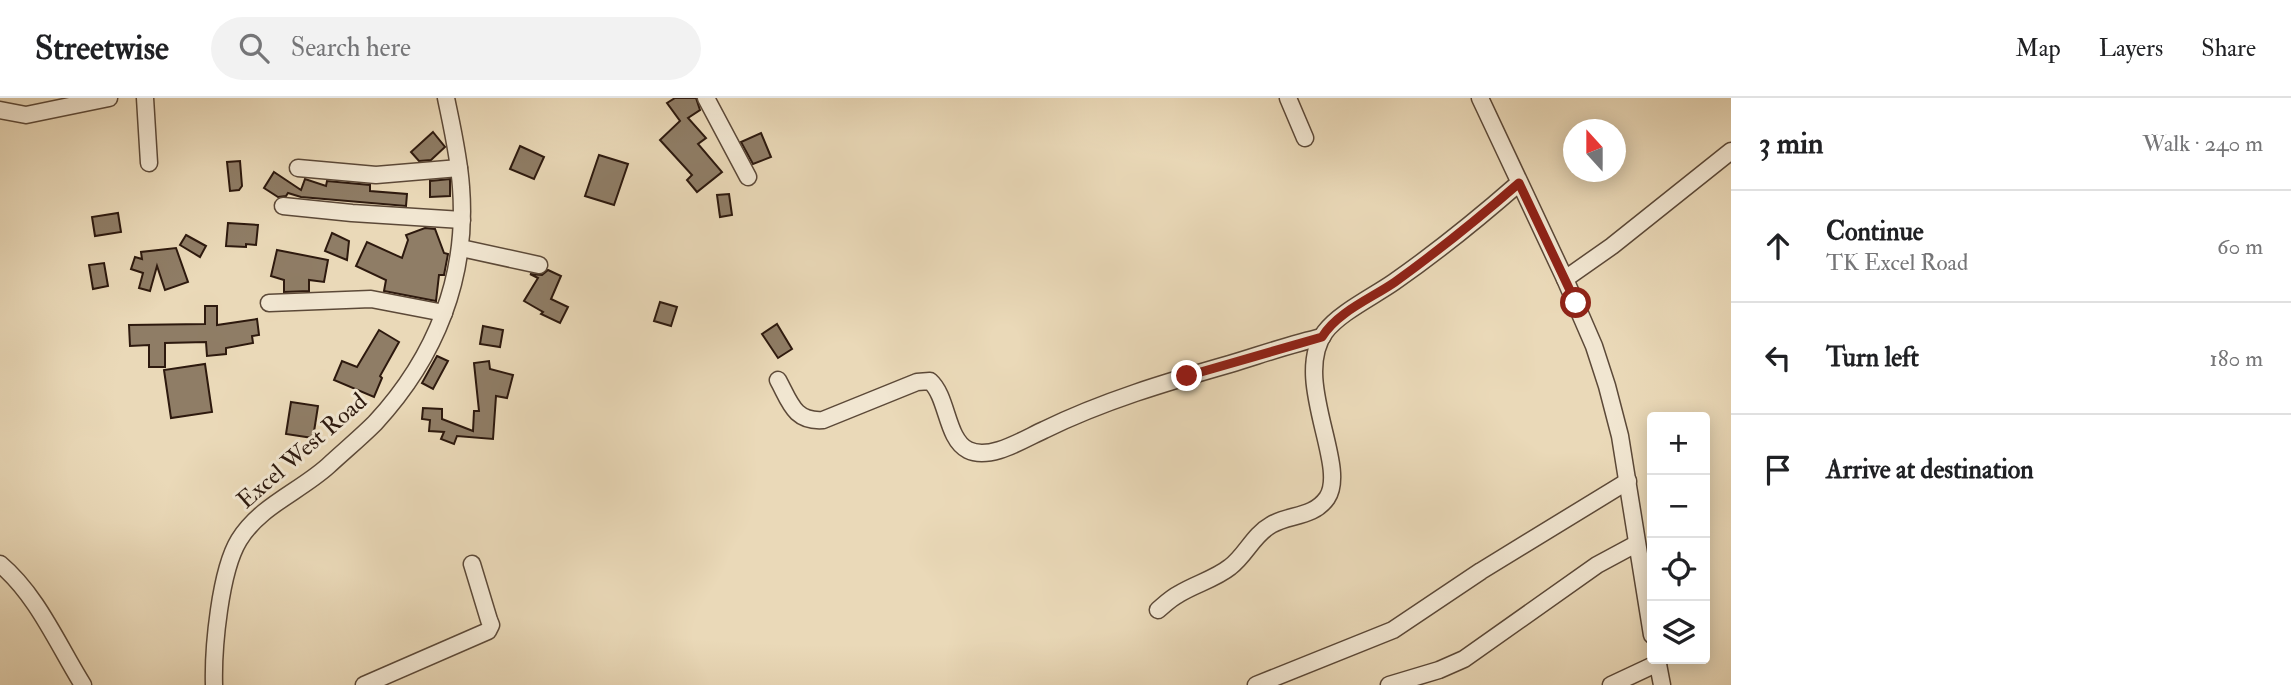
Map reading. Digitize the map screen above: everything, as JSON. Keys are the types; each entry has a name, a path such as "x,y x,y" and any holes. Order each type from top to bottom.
{"street":[{"path":"0,110 26,115 109,98"},
{"path":"145,98 149,163"},
{"name":"Excel West Road","path":"214,685 221,601 238,542 260,514 320,473 375,422 392,403 426,354 444,313 457,275 462,219 459,168 446,98"},
{"path":"706,98 748,177"},
{"path":"1288,98 1305,138"},
{"path":"1480,98 1594,346 1620,436 1647,607"},
{"path":"1565,279 1643,222 1731,151"},
{"path":"298,168 376,175 459,168"},
{"path":"1158,610 1177,595 1230,567 1264,529 1273,523 1308,513 1327,497 1331,485 1331,466 1315,388 1314,367 1317,347 1322,337 1331,326 1395,282 1519,183"},
{"path":"283,205 352,213 462,219"},
{"path":"461,248 539,265"},
{"path":"269,303 371,299 444,313"},
{"path":"778,380 800,416 812,421 823,420 917,382 930,381 938,390 959,442 969,450 987,452 1133,394 1322,337"},
{"path":"1256,685 1393,630 1481,571 1628,481"},
{"path":"1389,685 1439,670 1464,659 1597,565 1636,544"},
{"path":"0,564 17,580 31,600 83,685"},
{"path":"364,685 488,631 491,625 472,564"},
{"path":"1611,685 1651,664"},
{"path":"1658,664 1662,685"}],"building":[{"path":"675,98 696,98 700,110 688,118 706,138 698,144 722,172 697,192 687,180 692,175 660,140 680,121 667,103"},
{"path":"433,132 445,147 431,160 419,161 411,152"},
{"path":"761,133 771,157 753,164 741,142"},
{"path":"520,146 544,157 534,179 510,169"},
{"path":"599,155 628,164 614,205 585,196"},
{"path":"240,161 242,186 239,190 230,191 227,162"},
{"path":"274,172 301,190 305,179 326,186 327,181 370,185 370,191 407,194 406,206 301,197 288,193 278,197 264,188"},
{"path":"450,179 450,196 430,197 430,181"},
{"path":"729,194 732,215 720,217 717,195"},
{"path":"118,213 121,232 95,236 92,217"},
{"path":"228,223 258,225 256,245 226,246"},
{"path":"425,228 435,229 444,253 448,254 444,275 439,275 436,301 384,291 386,280 356,266 367,242 402,258 408,240 406,235"},
{"path":"332,233 349,241 347,260 325,251"},
{"path":"186,235 206,246 200,257 180,245"},
{"path":"176,248 188,282 165,290 157,266 150,291 139,288 143,273 131,269 135,257 142,259 141,252"},
{"path":"277,250 328,260 324,282 309,280 309,291 284,292 284,280 271,276"},
{"path":"104,263 108,286 93,289 89,265"},
{"path":"548,270 561,276 551,299 568,307 560,323 541,314 543,312 524,301 538,278 530,274 542,275"},
{"path":"660,302 677,307 671,326 654,321"},
{"path":"205,306 217,306 217,325 257,319 259,335 252,336 253,343 226,348 226,354 207,356 206,342 165,343 165,367 149,367 149,345 130,346 129,325 205,324"},
{"path":"777,324 792,349 778,358 762,334"},
{"path":"483,326 503,330 500,347 480,344"},
{"path":"379,330 399,342 380,376 382,378 374,397 334,380 342,361 357,367"},
{"path":"437,356 448,361 433,389 422,383"},
{"path":"489,361 490,369 513,375 507,398 496,396 493,439 457,436 454,444 441,439 444,432 429,431 430,420 422,419 423,408 442,409 442,419 473,431 474,411 479,411 474,363"},
{"path":"205,364 212,412 171,418 164,370"},
{"path":"291,402 318,406 313,438 286,434"}],"route":[{"path":"1187,376 1322,337 1346,314 1395,282 1478,219 1519,183 1576,303"}]}
